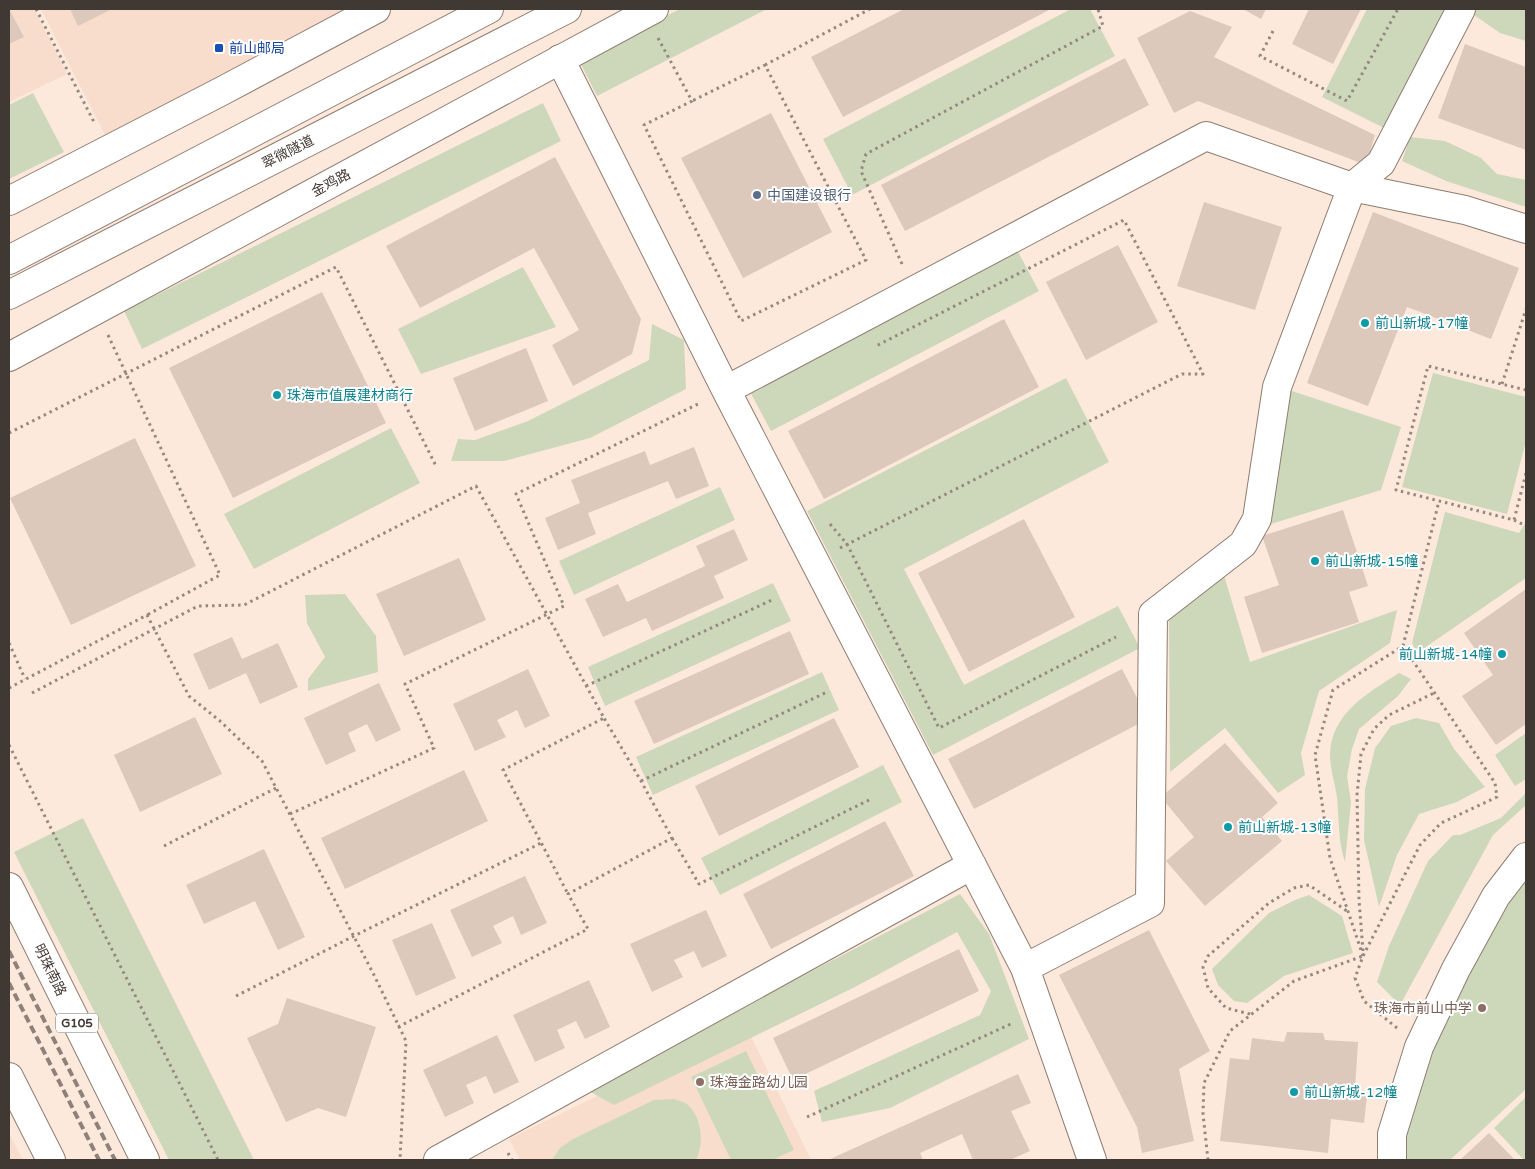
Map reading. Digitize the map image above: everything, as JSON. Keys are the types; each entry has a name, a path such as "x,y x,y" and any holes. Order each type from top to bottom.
{"main road":[{"path":"9,201 376,9"},
{"path":"9,260 489,9"},
{"name":"翠微隧道","path":"9,295 567,9"},
{"path":"1025,968 1150,903 1153,614 1243,544 1257,519 1277,387 1352,187 1381,164 1461,9"},
{"name":"金鸡路","path":"9,357 649,11"},
{"path":"560,59 726,390 1025,968 1092,1160"},
{"path":"726,390 1206,136 1352,187 1465,210 1526,229"},
{"path":"1392,1160 1392,1134 1419,1047 1456,969 1496,896 1526,858"},
{"path":"438,1160 972,865"},
{"name":"明珠南路","path":"9,887 145,1160"},
{"path":"9,1077 51,1160"}],"path":[{"path":"36,9 108,149"},
{"path":"765,65 866,260 741,320 644,124 765,65 870,9"},
{"path":"914,291 861,171 866,154 1103,26 1098,9"},
{"path":"1273,31 1260,56 1347,101 1398,9"},
{"path":"649,11 692,101"},
{"path":"815,561 1182,374 1203,374 1124,220 868,351"},
{"path":"9,433 336,267 436,466"},
{"path":"1502,384 1526,309"},
{"path":"9,688 147,616 220,575 96,310"},
{"path":"1526,390 1428,366 1396,490 1514,520 1526,526"},
{"path":"290,814 434,748 405,684 564,606 516,494 726,390"},
{"path":"1514,520 1526,473"},
{"path":"32,692 198,606 244,605 476,486 586,686 699,884 871,799"},
{"path":"1364,956 1330,858 1315,755 1333,690 1403,646 1439,501"},
{"path":"828,522 847,544 939,728 1116,637"},
{"path":"586,686 774,599"},
{"path":"147,616 189,696 220,721 262,761 354,936 406,1041 400,1160"},
{"path":"9,643 25,679"},
{"path":"1403,646 1495,782 1497,798 1442,823 1420,845 1364,956 1356,978 1364,1001 1419,1047"},
{"path":"641,781 827,692"},
{"path":"1364,956 1359,900 1357,795 1361,754 1374,729 1389,715 1434,693"},
{"path":"398,1027 588,929 503,770 604,718"},
{"path":"9,745 218,1160"},
{"path":"164,846 276,788"},
{"path":"568,894 672,838"},
{"path":"236,996 541,843"},
{"path":"1251,1014 1226,1008 1208,988 1203,968 1208,956 1269,903 1294,888 1308,886 1349,912"},
{"path":"1208,1160 1203,1114 1204,1083 1230,1030 1294,981 1364,956"},
{"path":"807,1117 1040,1011"}],"shaded area":[{"path":"9,9 34,9 67,74 9,102"},
{"path":"41,9 368,9 110,145"},
{"name":"珠海金路幼儿园","path":"745,1024 811,1160 520,1160 509,1139"},
{"path":"9,1133 23,1160 9,1160"}],"green space":[{"path":"680,9 767,9 597,96 579,60"},
{"path":"1071,9 1090,9 1115,56 852,195 823,139"},
{"path":"1367,9 1453,9 1390,131 1322,97"},
{"path":"1473,9 1526,9 1526,41 1500,33 1471,13"},
{"path":"33,93 64,152 9,179 9,105"},
{"path":"543,103 561,141 142,349 124,311"},
{"path":"1410,137 1445,141 1481,158 1497,174 1526,180 1526,207 1446,181 1402,161"},
{"path":"1016,248 1039,291 771,431 748,388"},
{"path":"523,267 556,327 421,374 398,329"},
{"path":"652,324 684,340 686,389 590,438 504,461 451,461 458,439 475,440 528,421 649,360"},
{"path":"1433,373 1526,397 1526,441 1507,514 1402,487"},
{"path":"1066,378 1109,462 904,569 964,685 1118,606 1140,648 933,755 807,511"},
{"path":"1289,390 1401,427 1381,490 1271,524"},
{"path":"391,428 420,483 254,569 224,514"},
{"path":"720,487 735,520 574,595 559,561"},
{"path":"1445,512 1519,533 1526,522 1526,578 1417,653 1412,643"},
{"path":"1223,572 1250,662 1397,610 1390,643 1319,691 1301,753 1305,775 1278,793 1225,728 1170,772 1169,620"},
{"path":"773,583 791,621 605,706 588,667"},
{"path":"345,594 376,636 378,672 308,691 308,679 325,657 307,623 305,595"},
{"path":"822,672 839,710 653,795 636,757"},
{"path":"1399,673 1411,679 1398,696 1359,729 1352,749 1347,776 1351,802 1345,862 1341,846 1337,797 1330,760 1332,740 1337,727 1353,706 1375,688"},
{"path":"1416,718 1439,723 1454,749 1485,787 1457,802 1419,814 1397,855 1379,907 1364,840 1365,789 1375,748 1391,726"},
{"path":"1526,733 1526,779 1515,786 1495,755"},
{"path":"883,765 902,802 720,895 701,858"},
{"path":"1526,793 1526,805 1493,835 1400,1005 1377,982 1389,946 1428,861 1453,835 1460,835 1501,818"},
{"path":"83,818 254,1160 169,1160 14,852"},
{"name":"珠海市前山中学","path":"1526,873 1526,1089 1450,1160 1404,1160 1405,1134 1430,1052 1502,904"},
{"path":"960,894 989,934 1029,1039 890,1108 822,1122 814,1091 980,1015 991,991 957,932 855,987 614,1105 585,1089"},
{"path":"1309,895 1342,916 1353,953 1284,976 1247,1003 1234,1001 1218,985 1212,969 1269,913"},
{"path":"746,1051 794,1150 772,1160 731,1160 691,1077"},
{"path":"1526,1097 1526,1160 1524,1160 1494,1128"},
{"path":"674,1099 688,1105 697,1117 701,1139 699,1154 696,1160 552,1160 560,1148 573,1139 654,1100"}],"building":[{"path":"9,9 24,37 9,44"},
{"path":"70,9 112,9 78,26"},
{"path":"904,9 1051,9 843,117 811,57"},
{"path":"1243,9 1266,9 1261,19"},
{"path":"1309,9 1361,9 1333,64 1292,44"},
{"path":"1190,11 1232,27 1214,57 1375,135 1366,165 1198,101 1174,113 1137,38"},
{"path":"1465,44 1526,67 1526,150 1438,118"},
{"path":"1125,58 1149,105 905,231 881,185"},
{"name":"中国建设银行","path":"771,113 832,232 743,278 681,158"},
{"path":"555,157 641,319 632,354 573,386 552,345 579,330 534,248 420,308 386,246"},
{"path":"1204,202 1282,227 1255,310 1177,286"},
{"name":"前山新城-17幢","path":"1373,212 1519,268 1491,339 1407,307 1368,406 1307,383"},
{"path":"1118,245 1158,322 1086,360 1046,282"},
{"name":"珠海市值展建材商行","path":"322,292 386,423 233,498 169,368"},
{"path":"1004,319 1039,387 824,499 788,431"},
{"path":"526,348 548,401 475,431 453,378"},
{"path":"135,438 196,566 71,625 10,498"},
{"path":"694,447 709,486 676,499 668,481 588,513 596,534 558,550 545,518 580,503 571,480 645,451 650,465"},
{"name":"前山新城-15幢","path":"1343,510 1368,586 1349,592 1359,622 1262,653 1244,597 1279,585 1262,536"},
{"path":"1024,519 1075,617 969,672 918,573"},
{"path":"734,529 748,560 714,576 724,598 652,631 646,618 603,637 585,599 618,584 627,602 705,566 696,546"},
{"path":"459,558 486,620 404,656 376,594"},
{"name":"前山新城-14幢","path":"1526,589 1526,724 1496,745 1462,696 1493,675 1464,633"},
{"path":"790,631 809,674 654,744 634,701"},
{"path":"232,637 242,659 278,643 298,687 260,704 246,673 209,690 193,654"},
{"path":"528,669 550,716 525,728 517,710 497,720 506,737 475,751 453,704"},
{"path":"1122,669 1148,719 974,809 948,759"},
{"path":"379,683 401,730 376,742 367,724 348,733 356,751 326,765 304,718"},
{"path":"195,717 222,774 140,812 114,755"},
{"path":"834,718 859,767 719,836 695,786"},
{"name":"前山新城-13幢","path":"1225,743 1278,803 1262,817 1282,841 1205,906 1166,861 1194,837 1161,797"},
{"path":"464,770 488,821 345,889 321,838"},
{"path":"885,821 914,876 771,949 743,894"},
{"path":"264,849 305,937 278,950 255,901 204,924 186,885"},
{"path":"525,876 547,923 521,935 513,916 493,926 502,943 472,957 450,910"},
{"path":"706,910 727,956 702,968 694,951 674,960 683,977 652,992 630,944"},
{"path":"432,923 456,978 416,996 392,940"},
{"path":"1149,930 1210,1051 1179,1069 1194,1141 1142,1153 1137,1127 1059,975"},
{"path":"959,949 979,991 793,1080 773,1038"},
{"path":"589,980 610,1027 585,1039 576,1021 557,1030 565,1048 535,1062 513,1015"},
{"path":"287,998 376,1027 346,1117 318,1108 286,1122 247,1038 278,1024"},
{"name":"前山新城-12幢","path":"1287,1032 1323,1033 1325,1040 1358,1042 1355,1089 1367,1096 1364,1123 1331,1119 1328,1153 1220,1141 1230,1058 1249,1060 1252,1038 1284,1042"},
{"path":"497,1035 519,1082 494,1094 486,1076 466,1085 474,1103 445,1117 423,1070"},
{"path":"1018,1074 1031,1103 1011,1111 1030,1151 1010,1160 973,1160 962,1134 920,1153 923,1160 828,1160"},
{"path":"1489,1133 1515,1160 1460,1160"}],"railway":[{"path":"9,951 115,1160"},
{"path":"9,983 99,1160"}],"place":[{"name":"前山邮局","path":"219,48"},
{"name":"中国建设银行","path":"757,195"},
{"name":"前山新城-17幢","path":"1365,323"},
{"name":"珠海市值展建材商行","path":"277,395"},
{"name":"前山新城-15幢","path":"1315,561"},
{"name":"前山新城-14幢","path":"1502,654"},
{"name":"前山新城-13幢","path":"1228,827"},
{"name":"珠海市前山中学","path":"1482,1008"},
{"name":"珠海金路幼儿园","path":"700,1082"},
{"name":"前山新城-12幢","path":"1294,1092"}]}
